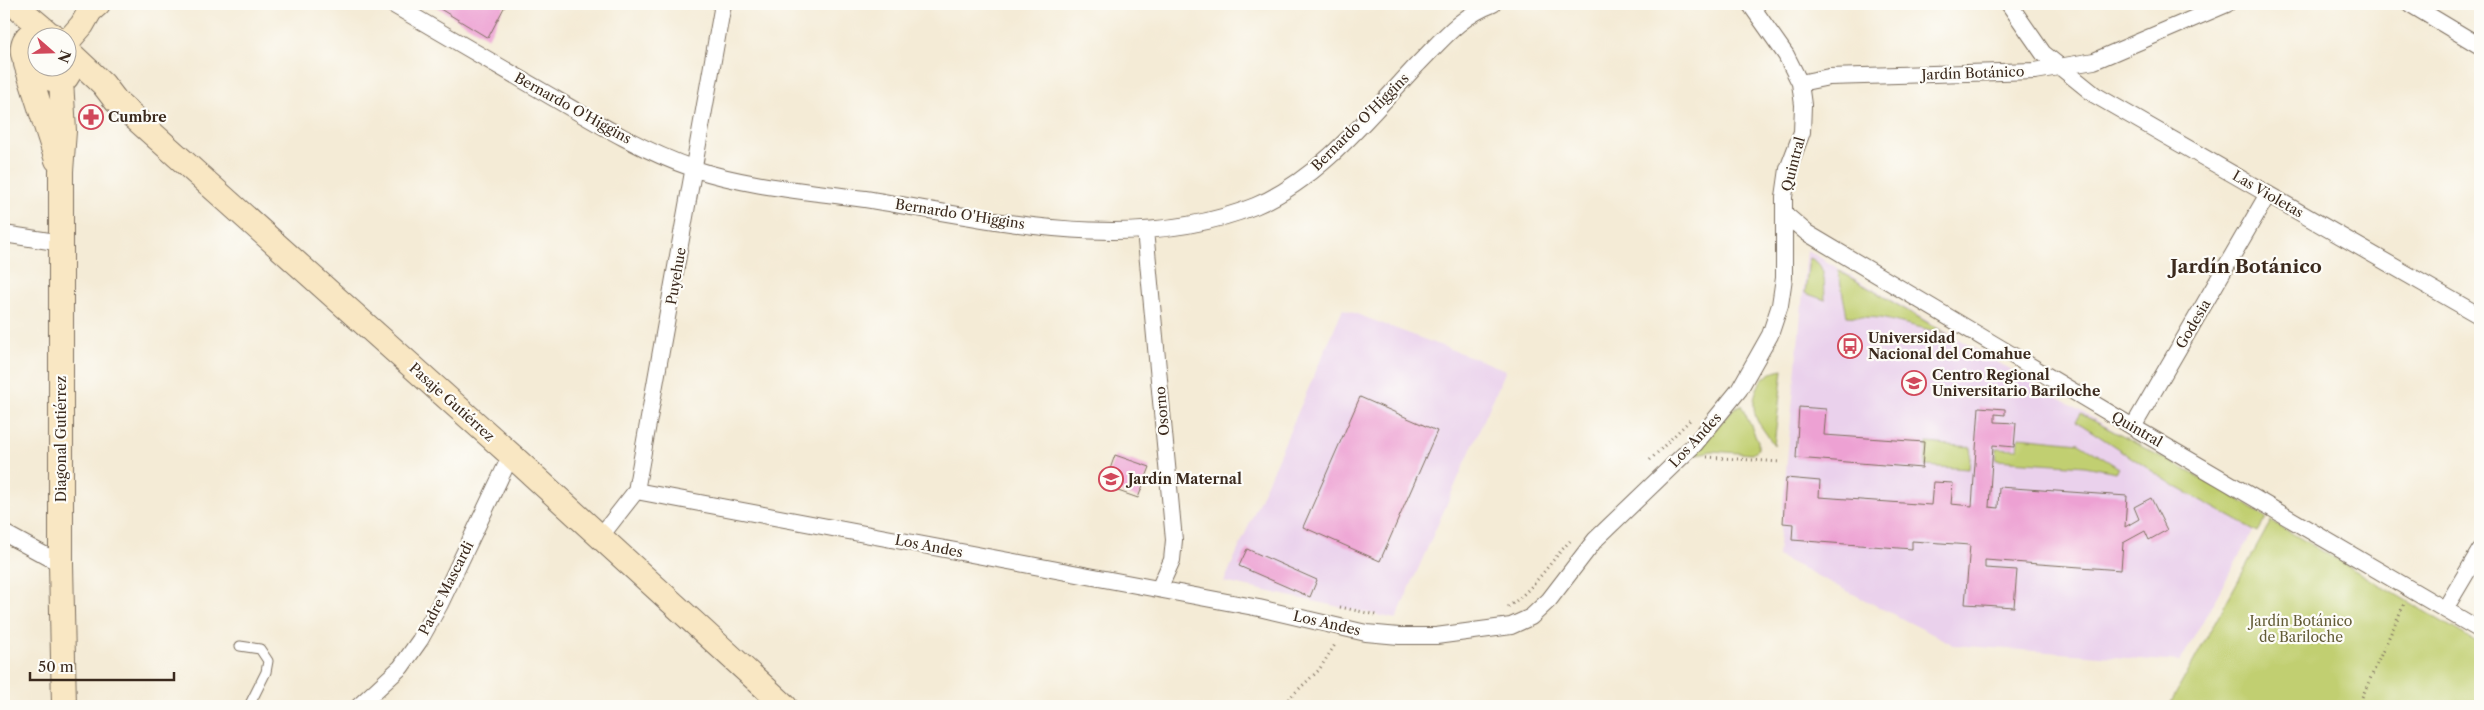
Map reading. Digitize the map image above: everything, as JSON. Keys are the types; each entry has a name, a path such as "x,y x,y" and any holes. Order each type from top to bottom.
{"main road":[{"name":"Pasaje Gutiérrez","path":"14,4 44,28"},
{"path":"68,28 74,17 94,7"},
{"path":"25,62 22,48 28,35"},
{"path":"4,36 25,62 52,79 62,80"},
{"name":"Pasaje Gutiérrez","path":"78,59 103,84 116,101 511,455 785,706"},
{"name":"Diagonal Gutiérrez","path":"25,62 61,172"},
{"name":"Pasaje Gutiérrez","path":"62,80 116,101"},
{"name":"Diagonal Gutiérrez","path":"62,80 64,132 61,172 61,564 64,706"}],"street":[{"name":"Bernardo O'Higgins","path":"392,4 602,126 695,169 746,181 1023,224 1109,232 1145,230 1197,223 1256,206 1304,178 1355,132 1459,22 1493,4"},
{"name":"Puyehue","path":"600,537 636,491 723,4"},
{"path":"1750,4 1786,55 1800,83"},
{"name":"Las Violetas","path":"2009,4 2043,53 2094,95 2480,316"},
{"name":"Jardín Botánico","path":"1800,83 1829,78 2034,71 2059,68 2094,61 2227,4"},
{"path":"2410,4 2480,46"},
{"name":"Quintral","path":"1800,83 1803,105 1802,132 1788,169 1784,197 1785,214 1807,233 2480,630"},
{"name":"Godesia","path":"2133,427 2268,194"},
{"name":"Los Andes","path":"636,491 1399,636 1436,636 1510,626 1531,617 1549,600 1595,540 1695,444 1740,390 1770,335 1780,305 1784,278 1785,214"},
{"name":"Osorno","path":"1145,230 1174,540 1172,560 1159,589"},
{"path":"4,234 62,243"},
{"name":"Padre Mascardi","path":"359,706 401,667 420,640 440,604 511,455"},
{"path":"4,533 61,564"},
{"path":"2446,609 2480,550"}],"lane":[{"path":"240,646 260,649 268,661 266,672 249,706"}],"path":[{"path":"1692,418 1646,464 1712,457 1781,462"},
{"path":"1500,608 1509,606 1532,589 1553,558 1573,538"},
{"path":"2358,706 2410,589"},
{"path":"1339,607 1377,615"},
{"path":"1281,706 1319,670 1346,627"}],"shaded area":[{"name":"Centro Regional Universitario Bariloche","path":"1807,250 2261,517 2180,662 1954,645 1778,556"},
{"path":"1343,309 1506,370 1396,619 1224,582"}],"green space":[{"path":"1809,258 1819,264 1822,269 1825,300 1805,293"},
{"path":"1838,270 1947,334 1881,318 1847,316"},
{"path":"1783,370 1774,445 1758,422 1754,403 1759,384 1763,379 1771,373"},
{"path":"1741,405 1758,441 1758,449 1752,454 1712,451 1691,456 1734,408"},
{"path":"2081,414 2234,496 2266,518 2258,532 2178,488 2076,421"},
{"path":"2019,437 2079,443 2119,468 2116,472 2085,466 1996,460 1997,448 2018,449"},
{"path":"1927,443 1971,447 1969,469 1925,466"},
{"name":"Jardín Botánico de Bariloche","path":"2271,521 2480,644 2480,706 2169,706"}],"building":[{"path":"432,4 506,4 488,38"},
{"path":"1360,397 1437,431 1380,561 1303,527"},
{"path":"1799,407 1826,409 1824,435 1924,442 1922,468 1796,458"},
{"path":"1979,407 2005,409 2005,415 1995,414 1995,422 2016,423 2014,447 1993,445 1989,507 1998,508 1999,487 2127,496 2125,527 2139,519 2134,507 2151,498 2167,530 2149,540 2145,531 2123,543 2121,570 1985,560 1985,568 2017,570 2014,607 1965,604 1970,545 1912,541 1912,549 1792,540 1793,524 1783,523 1786,478 1820,481 1819,497 1931,505 1933,482 1953,483 1951,504 1972,506"},
{"path":"1115,455 1150,467 1138,498 1104,486"},
{"path":"1247,549 1317,580 1310,597 1239,566"}],"place":[{"name":"Cumbre","path":"91,117"},
{"name":"Universidad Nacional del Comahue","path":"1850,346"},
{"name":"Centro Regional Universitario Bariloche","path":"1914,383"},
{"name":"Jardín Maternal","path":"1111,479"}],"district":[{"name":"Jardín Botánico","path":"2246,266"}]}
